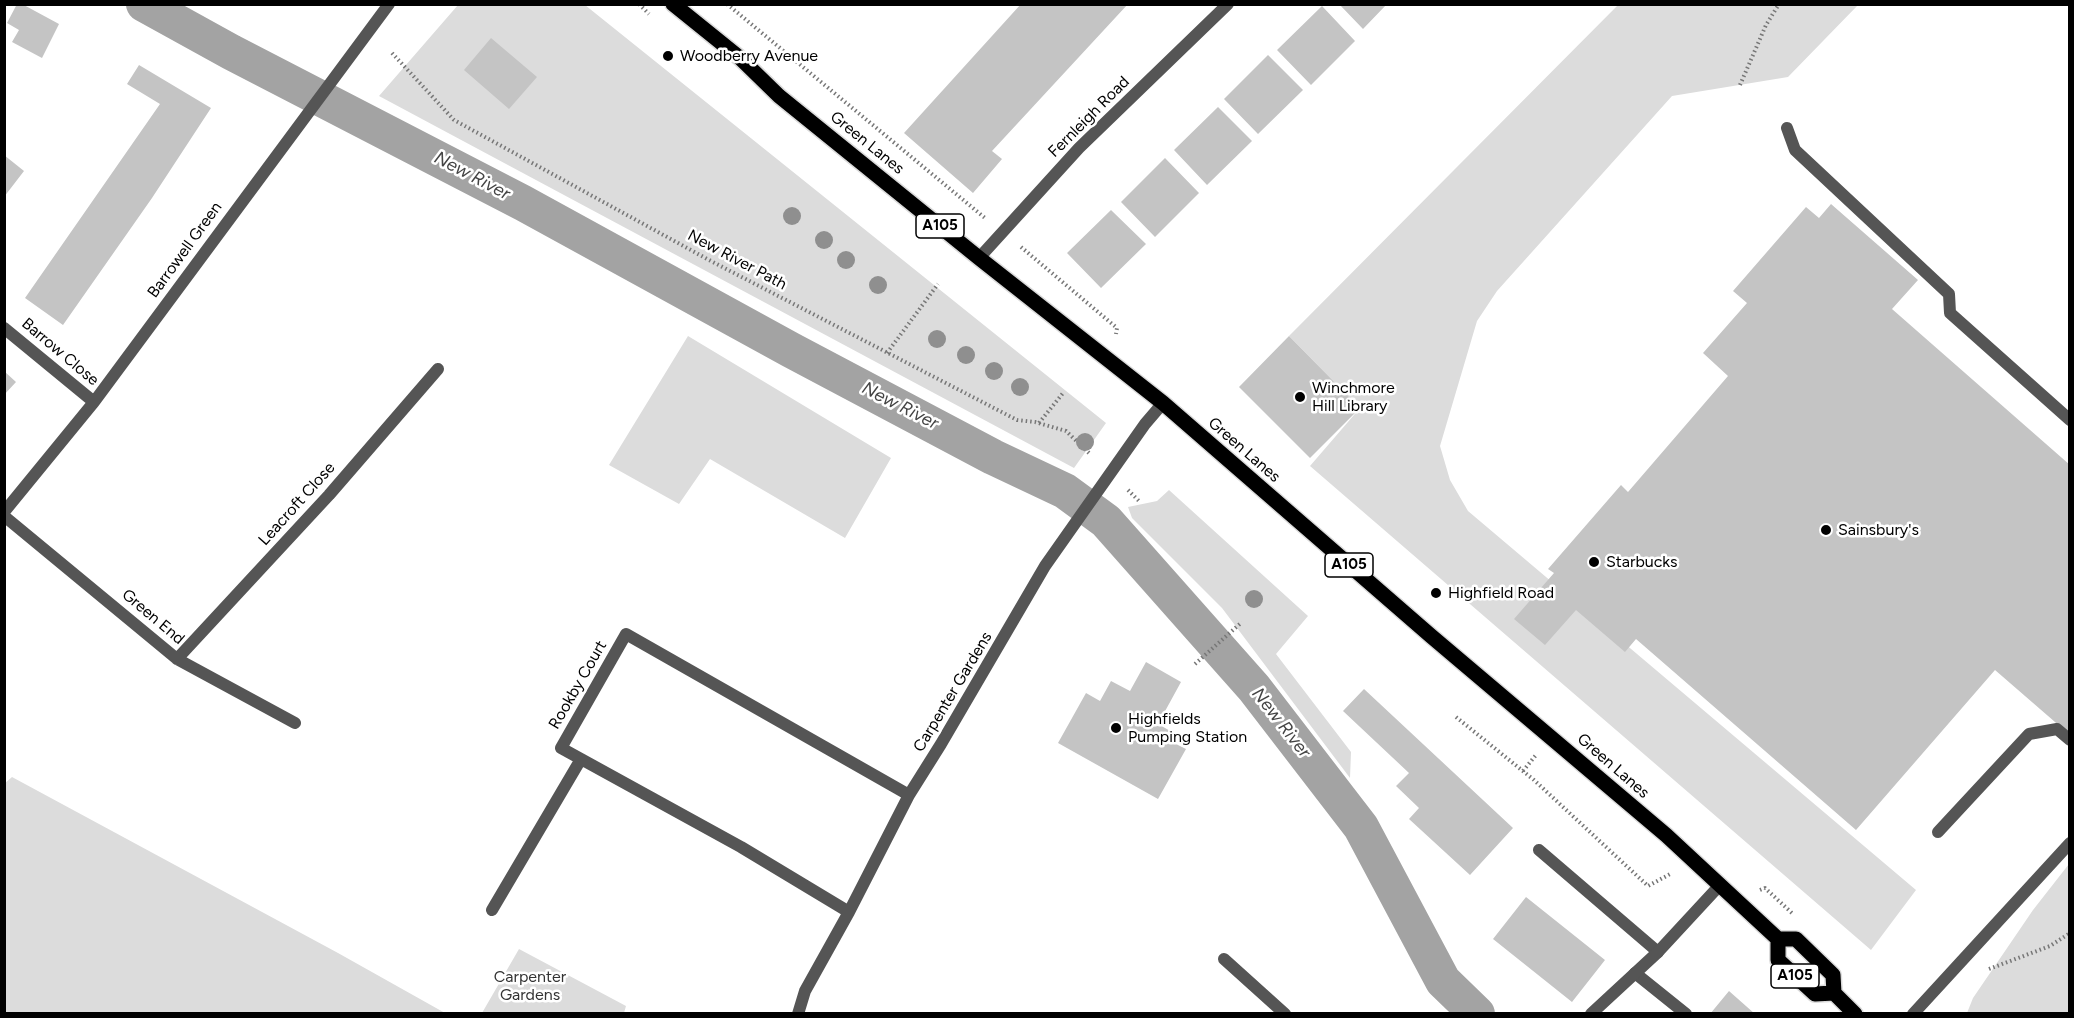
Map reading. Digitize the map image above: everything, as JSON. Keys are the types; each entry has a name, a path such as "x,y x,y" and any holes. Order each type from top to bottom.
{"main road":[{"name":"Green Lanes","path":"673,4 740,58 779,96 1163,403 1431,636 1666,835 1778,939 1796,939 1833,975 1834,993 1856,1014"},
{"name":"A105","path":"1778,939 1778,960 1815,994 1834,993"}],"street":[{"name":"Barrowell Green","path":"4,514 94,402 389,4"},
{"name":"Fernleigh Road","path":"979,258 1079,148 1228,4"},
{"path":"1787,128 1795,150 1949,294 1950,313 2070,420"},
{"name":"Barrow Close","path":"4,328 94,402"},
{"name":"Leacroft Close","path":"177,658 329,495 438,369"},
{"name":"Carpenter Gardens","path":"798,1014 805,991 849,912 909,795 1045,567 1145,424 1163,403"},
{"name":"Green End","path":"4,514 177,658 295,723"},
{"name":"Rookby Court","path":"849,912 741,847 561,748 626,634 909,795"},
{"path":"1938,832 2029,734 2057,729 2070,740"},
{"path":"492,910 581,759"},
{"path":"1914,1014 2070,843"},
{"path":"1539,850 1658,952"},
{"path":"1591,1014 1658,952 1720,885"},
{"path":"1224,959 1285,1014"},
{"path":"1635,973 1686,1014"}],"path":[{"path":"639,4 646,11"},
{"name":"Green Lanes","path":"727,4 987,219"},
{"path":"1740,85 1766,25 1779,4"},
{"name":"New River Path","path":"392,53 454,120 709,260 1017,420 1039,423 1066,431 1091,455"},
{"path":"1018,245 1117,328"},
{"path":"887,353 938,284"},
{"path":"1039,423 1063,393"},
{"path":"1125,487 1140,502"},
{"path":"1195,664 1241,623"},
{"path":"1456,717 1534,780 1648,886"},
{"path":"1989,969 2050,946 2070,933"}],"green space":[{"path":"458,5 585,5 1106,423 1074,468 379,96"},
{"path":"1618,5 1858,5 1788,77 1672,96 1497,291 1477,321 1440,446 1450,480 1468,511 1916,890 1871,950 1310,466 1360,408 1289,336"},
{"path":"688,336 891,458 845,538 710,459 679,504 609,465"},
{"path":"1169,490 1308,616 1276,654 1351,752 1350,778 1222,608 1132,518 1128,507 1157,501"},
{"path":"12,777 445,1013 5,1013 4,784"},
{"path":"2069,864 2069,1013 1967,1013 1973,998 2033,910"},
{"name":"Carpenter Gardens","path":"519,949 626,1006 624,1013 482,1013"}],"building":[{"path":"17,4 22,4 59,24 42,58 12,42 19,30 7,23"},
{"path":"1021,4 1128,4 992,151 1002,159 973,193 904,133"},
{"path":"1339,4 1387,4 1363,29"},
{"path":"1322,6 1355,41 1311,85 1277,50"},
{"path":"491,38 537,77 509,109 464,70"},
{"path":"1268,55 1303,90 1258,134 1224,99"},
{"path":"139,65 211,108 152,198 63,325 25,298 160,104 127,84"},
{"path":"1218,107 1252,141 1207,185 1174,150"},
{"path":"4,155 24,171 4,197"},
{"path":"1165,158 1199,193 1155,237 1121,202"},
{"name":"Sainsbury's","path":"1831,204 1918,280 1892,309 2070,465 2070,735 1995,670 1856,830 1636,639 1625,652 1576,610 1545,645 1514,619 1554,573 1548,569 1621,485 1628,492 1728,376 1703,353 1747,303 1733,291 1806,207 1819,218"},
{"path":"1111,210 1146,244 1101,288 1067,253"},
{"name":"Winchmore Hill Library","path":"1289,336 1360,408 1310,458 1239,387"},
{"path":"4,371 16,382 4,395"},
{"name":"Highfields Pumping Station","path":"1146,662 1181,682 1158,724 1172,732 1168,740 1186,749 1158,799 1058,743 1086,693 1100,701 1111,681 1130,691"},
{"path":"1364,689 1513,828 1470,875 1409,819 1419,808 1396,786 1409,773 1343,711"},
{"path":"1526,897 1605,960 1572,1002 1493,939"},
{"path":"1729,991 1755,1014 1710,1014"}],"waterway":[{"name":"New River","path":"144,4 231,52 523,203 791,350 993,457 1065,491 1106,521 1254,688 1361,827 1443,981 1477,1014"}],"place":[{"name":"Woodberry Avenue","path":"668,56"},
{"name":"Winchmore Hill Library","path":"1300,397"},
{"name":"Sainsbury's","path":"1826,530"},
{"name":"Starbucks","path":"1594,562"},
{"name":"Highfield Road","path":"1436,593"},
{"name":"Highfields Pumping Station","path":"1116,728"}]}
